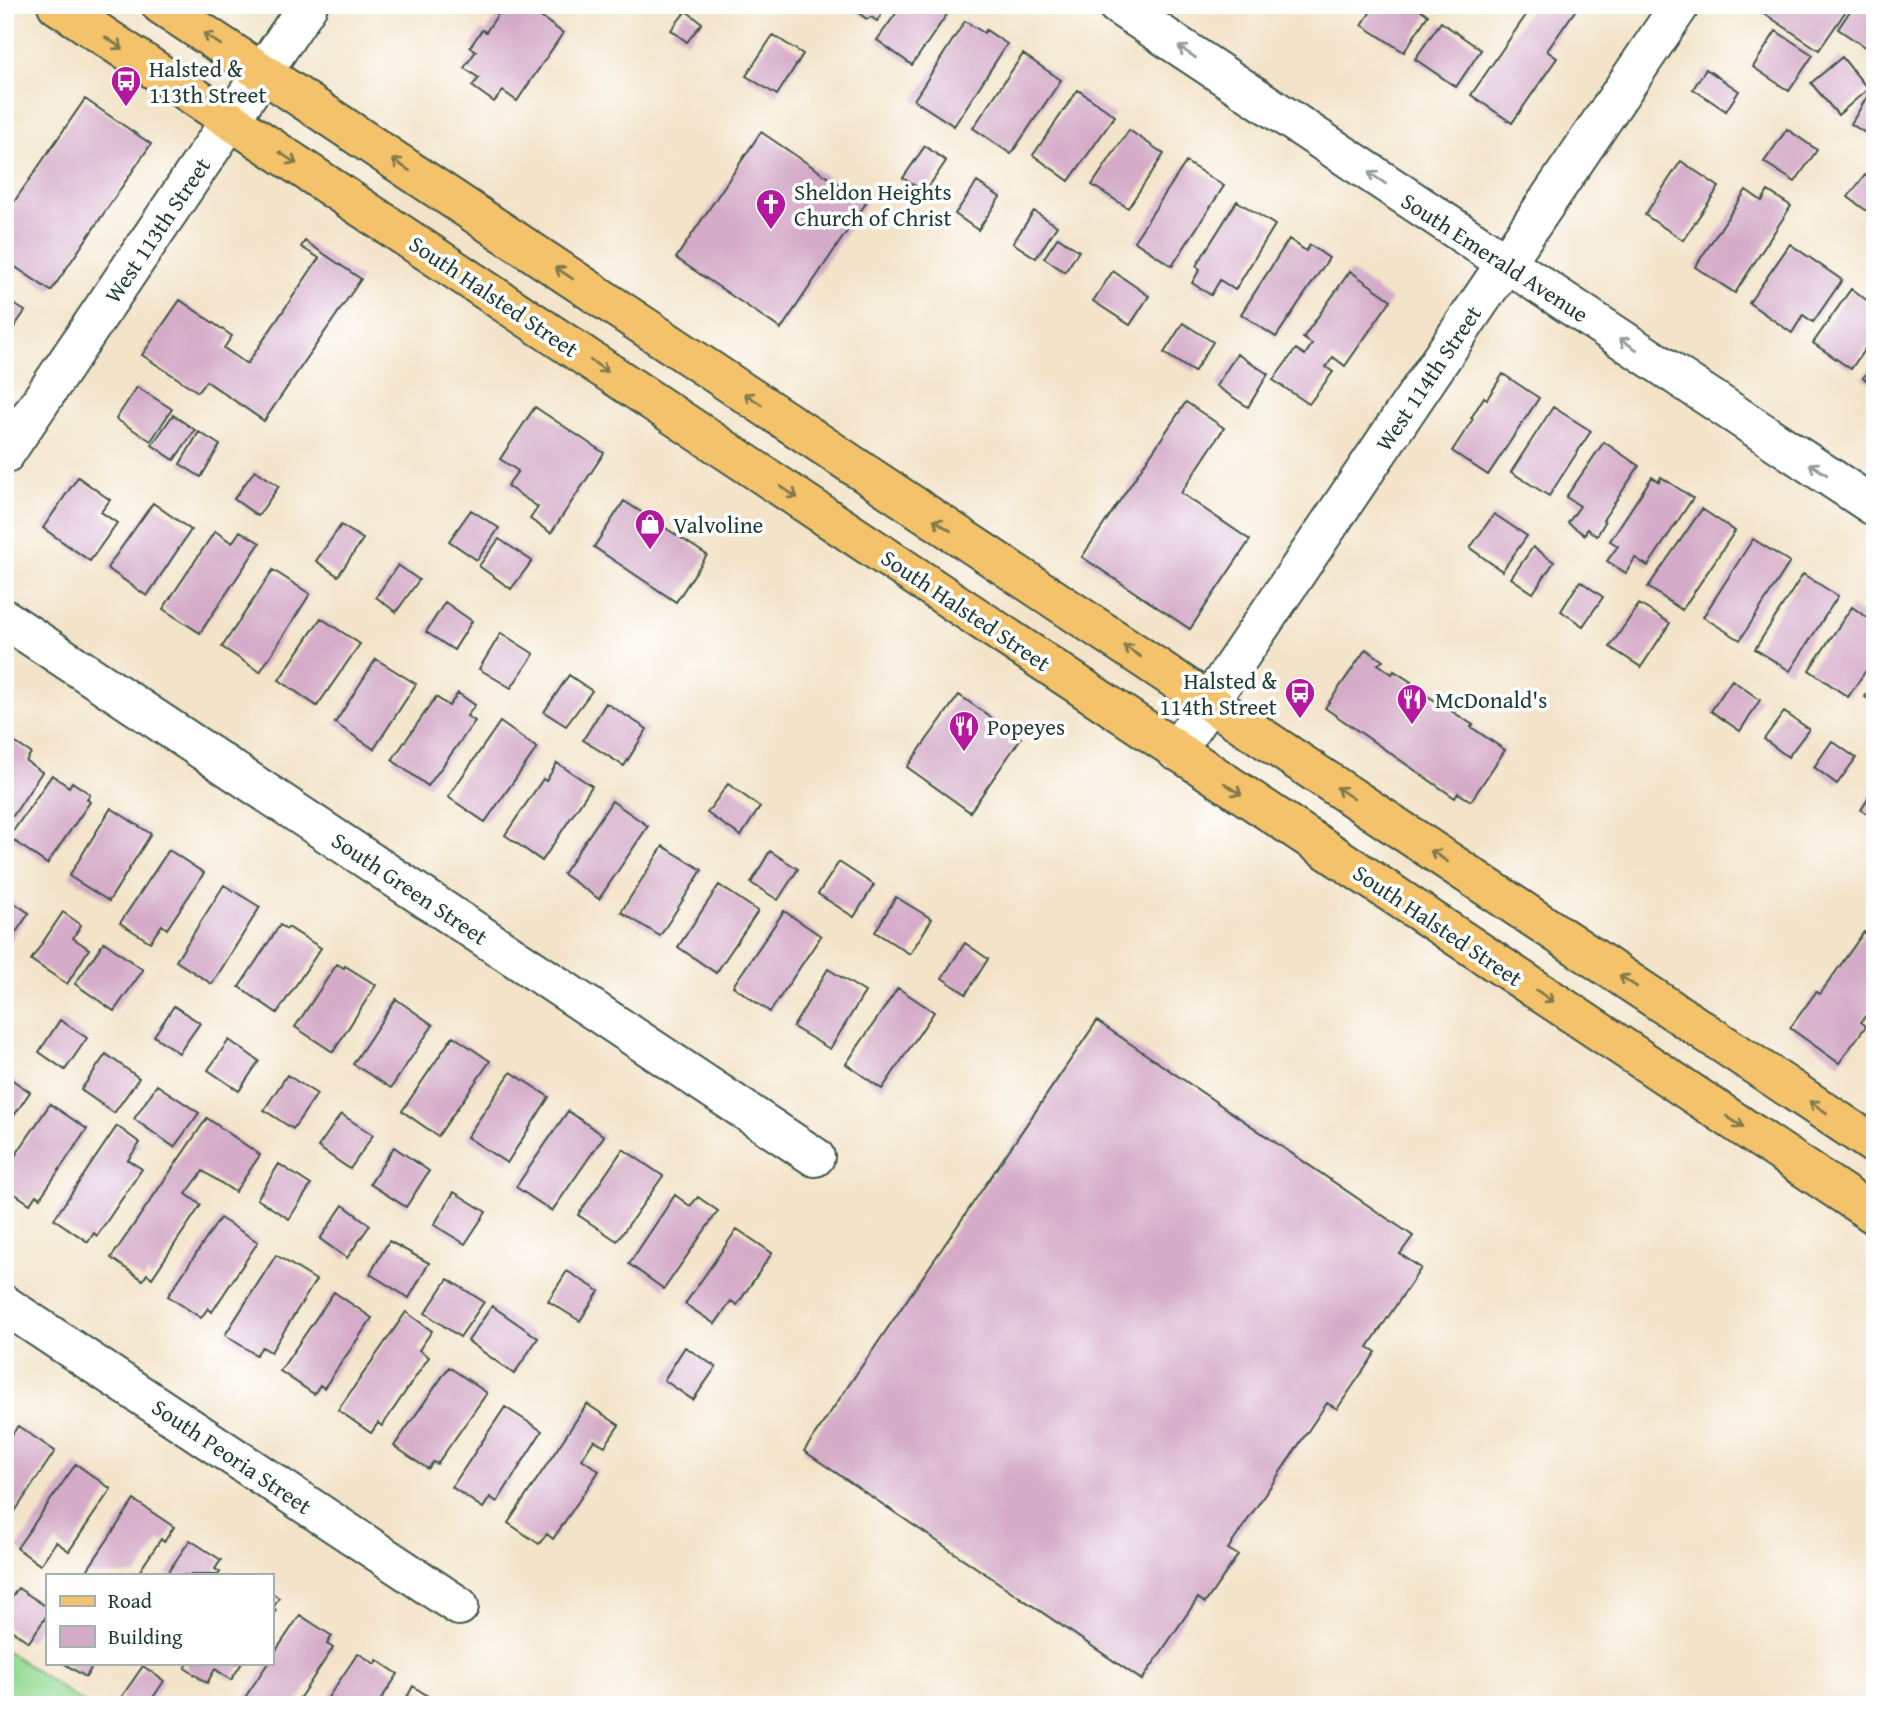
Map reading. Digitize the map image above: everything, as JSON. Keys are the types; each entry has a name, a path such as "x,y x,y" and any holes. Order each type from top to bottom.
{"main road":[{"name":"South Halsted Street","path":"57,5 1875,1214"},
{"path":"162,5 1875,1145"}],"street":[{"name":"West 113th Street","path":"5,454 308,5"},
{"name":"South Emerald Avenue","path":"1117,5 1875,507"},
{"name":"West 114th Street","path":"1176,751 1680,5"},
{"name":"South Green Street","path":"5,619 815,1157"},
{"name":"South Peoria Street","path":"5,1305 459,1606"}],"green space":[{"path":"5,1650 87,1705 5,1705"}],"building":[{"path":"504,5 524,5 563,33 517,101 503,91 494,102 472,86 479,78 464,68 476,51 470,47 482,30 486,32"},
{"path":"847,5 888,5 877,21 871,17 867,19"},
{"path":"902,5 944,5 950,10 912,65 877,40"},
{"path":"1375,5 1414,5 1428,15 1404,52 1362,25"},
{"path":"1533,5 1579,5 1547,51 1557,58 1512,123 1471,95"},
{"path":"1762,5 1850,5 1819,50 1759,10"},
{"path":"1854,5 1875,5 1875,54 1838,29"},
{"path":"686,11 702,23 687,42 671,30"},
{"path":"965,21 984,33 986,30 1007,44 954,126 914,100"},
{"path":"1441,22 1481,50 1456,87 1415,59"},
{"path":"1776,31 1813,55 1789,91 1753,67"},
{"path":"773,35 803,54 777,95 746,76"},
{"path":"1023,54 1061,80 1011,154 973,128"},
{"path":"1842,57 1868,89 1838,115 1811,83"},
{"path":"1706,69 1739,91 1726,111 1693,89"},
{"path":"1078,90 1115,116 1069,181 1033,155"},
{"path":"1868,95 1875,99 1875,132 1872,137 1851,124"},
{"path":"85,99 151,144 51,291 5,260 5,215"},
{"path":"1787,129 1817,150 1795,182 1764,162"},
{"path":"1129,130 1164,154 1128,208 1092,185"},
{"name":"Sheldon Heights Church of Christ","path":"761,132 866,203 781,329 676,258"},
{"path":"925,146 946,161 925,192 903,178"},
{"path":"1681,161 1719,187 1683,240 1645,215"},
{"path":"1186,162 1224,186 1172,266 1134,241"},
{"path":"1865,175 1875,182 1875,217 1848,197"},
{"path":"977,182 1000,197 978,230 955,214"},
{"path":"1746,190 1762,201 1768,191 1791,206 1735,293 1695,267"},
{"path":"1237,201 1275,225 1235,290 1220,280 1211,295 1192,283 1200,269 1196,266"},
{"path":"1034,211 1057,226 1036,258 1013,243"},
{"path":"1058,237 1079,251 1065,272 1044,258"},
{"path":"1289,239 1306,251 1310,245 1329,258 1276,337 1241,314"},
{"path":"305,241 361,279 264,421 206,381 198,392 142,355 180,300 232,336 224,348 247,364 319,258 301,247"},
{"path":"1790,244 1842,280 1813,322 1803,315 1792,333 1749,303"},
{"path":"1113,271 1149,296 1130,325 1093,301"},
{"path":"1350,271 1391,300 1345,366 1333,357 1326,367 1333,372 1309,404 1273,380 1296,349 1305,355 1312,344 1303,338"},
{"path":"1851,289 1875,306 1875,334 1851,369 1813,343"},
{"path":"5,299 25,311 5,341"},
{"path":"1183,323 1213,342 1194,372 1164,353"},
{"path":"1237,354 1268,374 1248,407 1216,386"},
{"path":"1875,361 1875,386 1863,378"},
{"path":"1503,374 1539,398 1488,475 1452,451 1484,397 1487,399"},
{"path":"137,387 172,409 151,441 116,419"},
{"path":"1186,402 1224,428 1181,493 1250,540 1190,629 1082,557"},
{"path":"535,407 604,453 551,533 530,519 538,507 507,486 518,471 500,459"},
{"path":"1553,407 1591,431 1549,496 1511,472"},
{"path":"173,415 195,430 174,460 152,445"},
{"path":"199,432 220,445 201,477 180,464"},
{"path":"1604,442 1639,466 1603,520 1605,522 1597,536 1587,529 1585,535 1568,523 1580,506 1566,497"},
{"path":"255,470 279,486 258,516 234,499"},
{"path":"78,477 110,500 101,512 117,523 90,561 43,528"},
{"path":"1652,477 1659,482 1661,477 1693,498 1648,566 1635,558 1626,573 1607,561 1618,546 1610,541"},
{"name":"Valvoline","path":"624,501 707,555 676,602 594,547"},
{"path":"153,503 191,530 147,596 107,568"},
{"path":"1702,509 1735,531 1682,610 1648,587"},
{"path":"471,510 499,528 477,560 449,541"},
{"path":"1494,514 1527,536 1502,571 1470,548"},
{"path":"341,525 363,539 338,576 316,561"},
{"path":"215,531 232,543 240,531 260,543 200,633 163,609"},
{"path":"499,539 532,561 511,589 479,566"},
{"path":"1753,539 1790,562 1740,640 1703,617"},
{"path":"1533,547 1554,562 1533,593 1511,578"},
{"path":"398,565 419,580 396,612 376,597"},
{"path":"273,570 310,594 260,672 222,647"},
{"path":"1803,574 1838,596 1790,671 1755,649"},
{"path":"1580,581 1603,597 1583,626 1561,611"},
{"path":"445,602 472,621 454,650 426,632"},
{"path":"1639,604 1670,623 1641,667 1610,647"},
{"path":"1852,607 1875,623 1875,657 1848,697 1809,670"},
{"path":"321,618 360,644 317,706 279,680"},
{"path":"501,633 534,654 511,688 479,669"},
{"name":"McDonald's","path":"1366,649 1383,661 1378,664 1411,682 1409,684 1473,725 1471,727 1505,750 1471,801 1458,793 1455,798 1325,708"},
{"path":"376,659 416,684 374,749 335,723"},
{"path":"569,675 592,691 566,726 544,712"},
{"path":"1732,680 1760,700 1740,731 1711,711"},
{"path":"1875,682 1875,703 1865,697"},
{"path":"458,693 475,705 467,716 475,721 428,786 392,760 436,697 449,706"},
{"name":"Popeyes","path":"959,695 1021,738 970,812 907,767"},
{"path":"606,703 647,729 624,766 583,740"},
{"path":"1784,712 1809,729 1788,757 1764,739"},
{"path":"500,722 537,748 485,822 448,797"},
{"path":"5,736 31,753 26,761 42,772 13,816 5,811"},
{"path":"1832,741 1856,758 1837,784 1814,767"},
{"path":"557,763 592,786 542,861 505,835"},
{"path":"52,775 69,787 72,782 90,794 87,799 90,802 47,864 9,837"},
{"path":"728,784 760,807 741,836 707,813"},
{"path":"1875,788 1875,819 1861,810"},
{"path":"612,801 648,826 599,899 563,874"},
{"path":"111,808 151,834 109,901 69,876"},
{"path":"663,846 702,870 660,936 621,912"},
{"path":"169,850 204,873 167,929 162,925 150,942 120,923"},
{"path":"770,851 798,869 778,900 751,883"},
{"path":"839,862 874,885 854,917 818,894"},
{"path":"224,885 260,907 212,984 176,961"},
{"path":"719,885 758,911 716,973 678,947"},
{"path":"896,897 932,919 910,954 875,932"},
{"path":"7,898 29,913 8,944 5,942"},
{"path":"784,911 821,936 770,1012 733,986"},
{"path":"63,912 81,925 73,938 89,949 67,984 31,960"},
{"path":"280,925 287,929 288,927 321,948 277,1013 239,987"},
{"path":"1864,932 1875,940 1875,1003 1861,1022 1866,1026 1839,1063 1790,1028 1816,992 1820,994"},
{"path":"104,942 143,970 114,1011 75,984"},
{"path":"965,943 988,959 966,994 942,978"},
{"path":"337,964 376,985 333,1052 295,1027"},
{"path":"828,969 865,992 830,1049 793,1027"},
{"path":"898,988 934,1012 882,1089 846,1064"},
{"path":"396,999 433,1025 391,1088 353,1064"},
{"path":"174,1006 200,1023 179,1053 154,1036"},
{"path":"60,1020 87,1038 65,1070 39,1052"},
{"path":"1097,1021 1413,1236 1400,1254 1421,1268 1368,1347 1376,1352 1337,1409 1327,1403 1228,1549 1238,1555 1205,1603 1198,1598 1142,1680 804,1451"},
{"path":"453,1036 490,1061 438,1136 402,1111"},
{"path":"229,1040 259,1061 239,1091 208,1070"},
{"path":"106,1054 139,1078 114,1113 81,1090"},
{"path":"511,1072 549,1097 507,1163 467,1137"},
{"path":"5,1075 30,1092 5,1129"},
{"path":"287,1075 317,1094 293,1129 264,1110"},
{"path":"157,1085 199,1113 174,1147 134,1119"},
{"path":"50,1104 87,1129 40,1198 36,1195 30,1204 5,1187 5,1171"},
{"path":"568,1111 604,1136 552,1211 516,1187"},
{"path":"341,1114 373,1135 350,1169 318,1147"},
{"path":"207,1118 260,1155 235,1192 203,1171 186,1194 201,1205 152,1278 147,1274 143,1280 111,1258"},
{"path":"117,1126 140,1143 128,1160 142,1169 97,1236 94,1233 88,1242 54,1219"},
{"path":"394,1147 429,1171 406,1207 370,1184"},
{"path":"623,1149 663,1176 617,1241 578,1215"},
{"path":"279,1164 311,1185 289,1219 257,1199"},
{"path":"454,1192 486,1212 465,1244 434,1225"},
{"path":"675,1195 690,1206 698,1197 718,1211 664,1289 629,1264"},
{"path":"343,1205 370,1225 347,1258 320,1239"},
{"path":"220,1218 258,1242 212,1312 208,1308 201,1318 168,1296"},
{"path":"737,1229 772,1253 737,1305 731,1301 715,1324 685,1304"},
{"path":"389,1241 429,1263 409,1298 370,1274"},
{"path":"276,1255 316,1280 271,1352 262,1347 256,1355 225,1335"},
{"path":"567,1271 599,1291 580,1321 548,1301"},
{"path":"448,1279 484,1302 460,1337 425,1313"},
{"path":"334,1292 372,1318 324,1388 320,1385 314,1394 280,1371"},
{"path":"492,1306 538,1338 514,1374 468,1341"},
{"path":"406,1312 432,1331 419,1350 429,1357 382,1426 378,1423 371,1433 338,1410"},
{"path":"685,1347 716,1367 693,1400 664,1380"},
{"path":"449,1367 487,1393 437,1464 433,1462 428,1469 394,1446"},
{"path":"587,1404 619,1425 605,1446 594,1440 582,1459 599,1471 553,1539 547,1534 539,1544 508,1523"},
{"path":"505,1407 542,1431 497,1502 490,1497 483,1508 452,1487"},
{"path":"18,1426 55,1451 10,1519 5,1516 5,1445"},
{"path":"76,1464 111,1489 69,1551 56,1542 40,1565 17,1548"},
{"path":"134,1500 174,1527 164,1542 161,1539 138,1574 85,1574"},
{"path":"190,1540 221,1560 215,1569 220,1572 219,1574 167,1574"},
{"path":"18,1588 46,1606 46,1616 29,1642 5,1626 5,1607"},
{"path":"273,1594 279,1598 273,1608"},
{"path":"300,1615 332,1636 327,1644 333,1648 295,1705 240,1705 267,1664 273,1664 273,1655"},
{"path":"358,1653 375,1664 377,1660 398,1674 377,1705 323,1705"},
{"path":"65,1664 93,1664 86,1677"},
{"path":"188,1664 241,1664 231,1680 215,1669 207,1683 185,1668"},
{"path":"143,1666 164,1681 148,1705 128,1705 120,1699"},
{"path":"413,1686 441,1705 403,1705"}],"place":[{"name":"Halsted & 113th Street","path":"126,108"},
{"name":"Sheldon Heights Church of Christ","path":"771,231"},
{"name":"Valvoline","path":"650,551"},
{"name":"Halsted & 114th Street","path":"1300,720"},
{"name":"McDonald's","path":"1412,726"},
{"name":"Popeyes","path":"964,753"}]}
